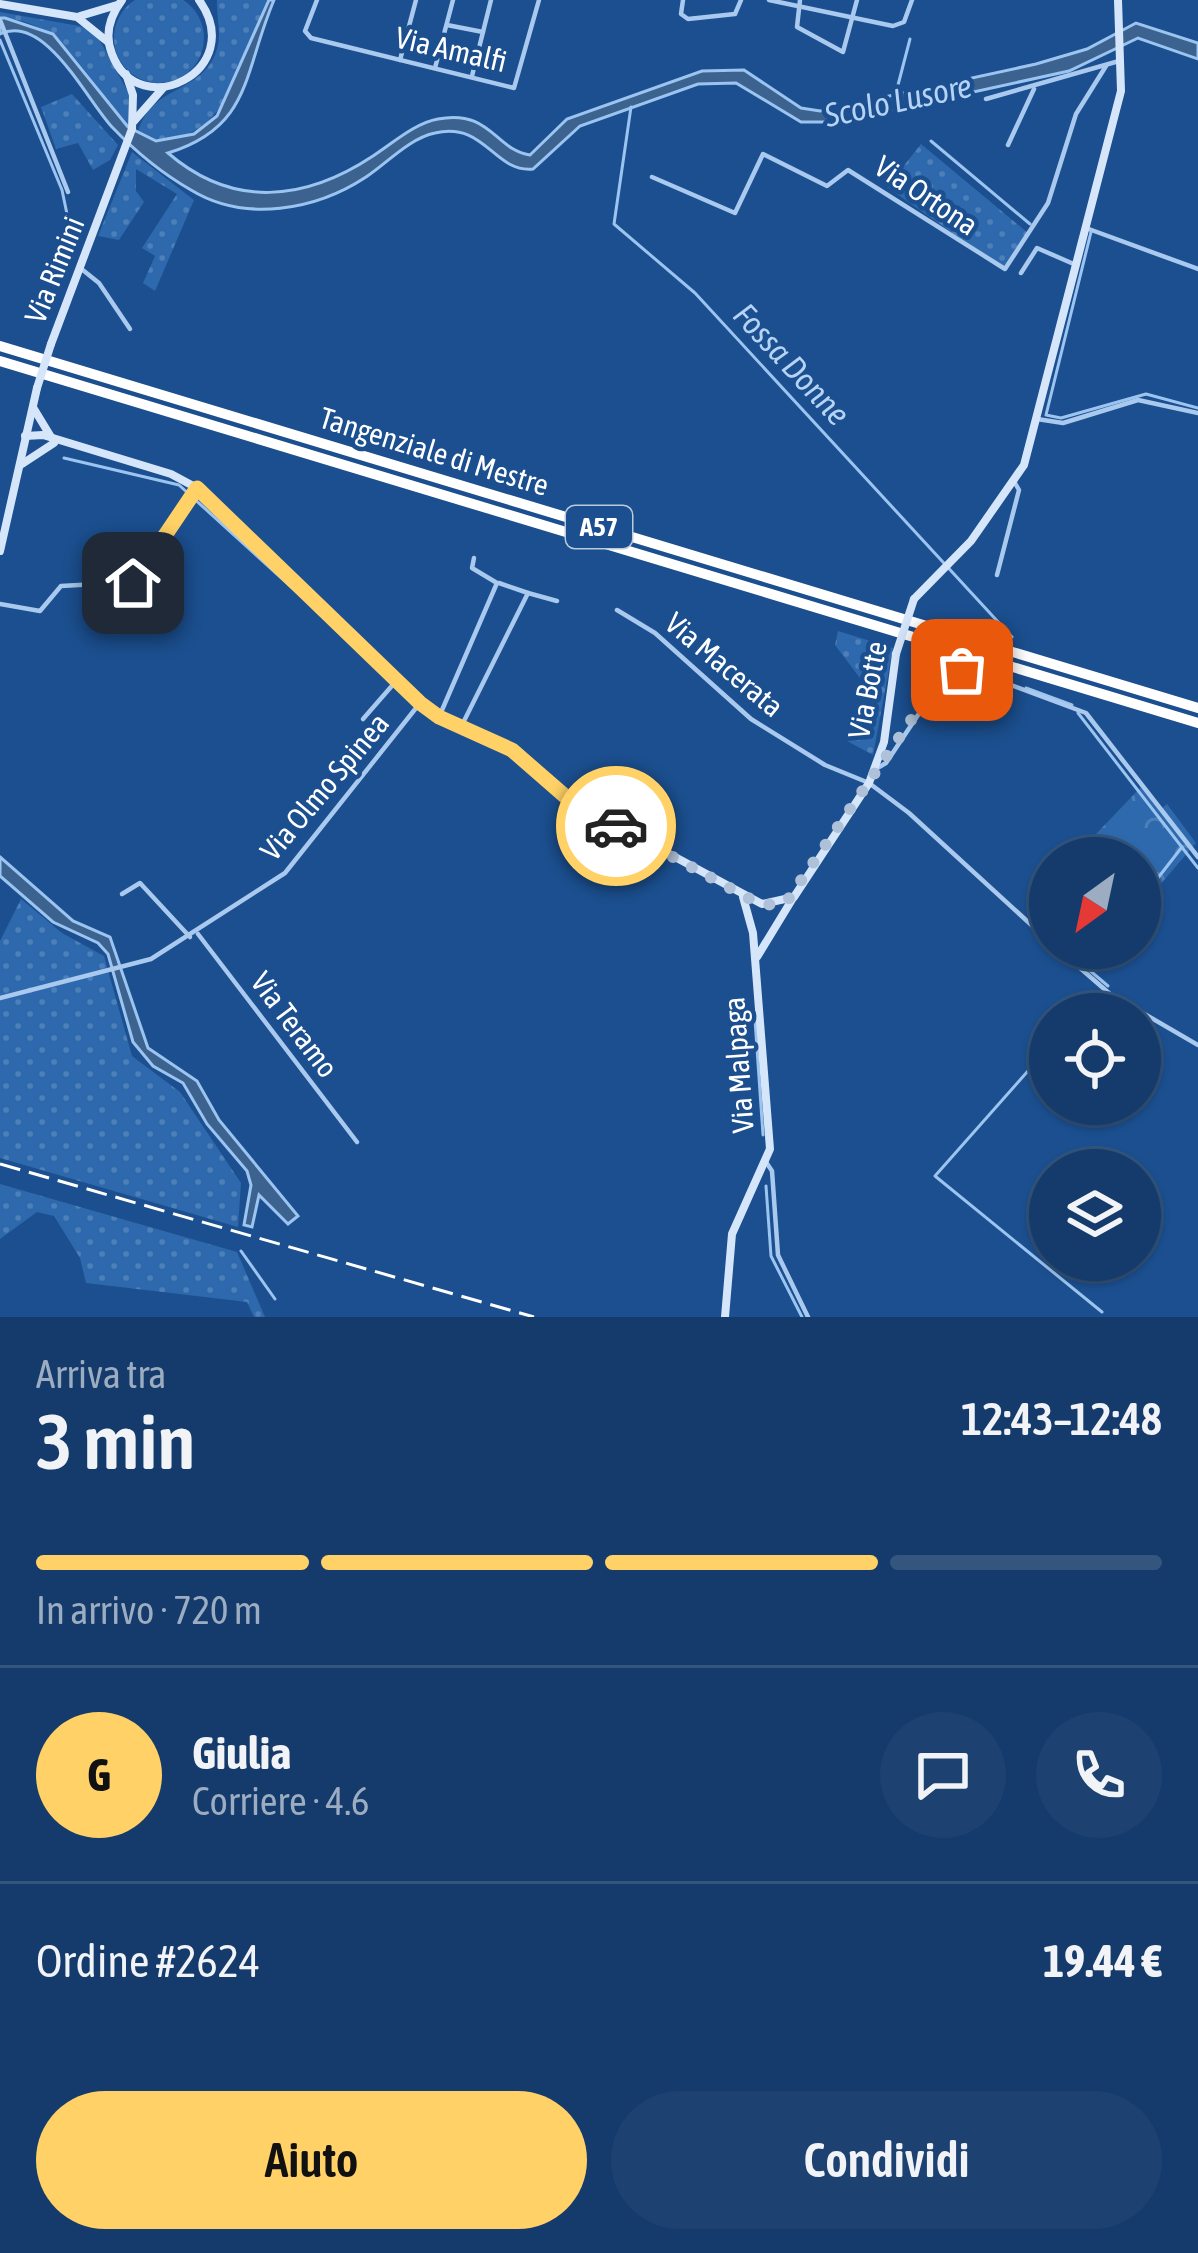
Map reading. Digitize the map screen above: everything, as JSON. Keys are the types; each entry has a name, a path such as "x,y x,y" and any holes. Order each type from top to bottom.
{"highway":[{"name":"Tangenziale di Mestre","path":"0,346 1198,708"},
{"name":"Tangenziale di Mestre","path":"0,361 1198,723"}],"street":[{"path":"199,0 211,22"},
{"path":"132,126 164,87 188,80 206,60 213,0"},
{"name":"Via Amalfi","path":"317,0 306,34 517,86 539,0"},
{"path":"400,60 416,0"},
{"path":"435,68 453,0"},
{"path":"472,77 490,0"},
{"path":"683,0 681,14 688,19 735,14 741,0"},
{"path":"769,0 897,26 907,18 912,0"},
{"path":"799,3 797,27 843,52 857,0"},
{"name":"Via Botte","path":"794,897 869,783 896,654 914,599 1015,483 1121,92 1115,31 1118,0"},
{"path":"76,17 120,2"},
{"path":"109,43 120,2"},
{"path":"2,3 76,17 109,43 133,95 132,126"},
{"path":"0,20 68,192"},
{"path":"446,25 482,32"},
{"path":"986,99 1119,61"},
{"name":"Via Ortona","path":"652,178 735,213 763,154 827,186 848,170 1005,269 1048,203 1076,114 1106,66"},
{"path":"126,74 164,87"},
{"path":"1008,145 1034,89"},
{"name":"Via Rimini","path":"0,550 37,388 132,126"},
{"path":"1086,228 1198,268"},
{"path":"1021,272 1037,248 1076,265"},
{"path":"79,267 93,276 130,328"},
{"path":"1036,419 1063,423 1144,400 1198,413"},
{"path":"33,407 56,442"},
{"path":"25,437 39,434 171,473 439,717 512,750 569,799 742,896 771,905 794,897"},
{"path":"18,467 56,442"},
{"name":"Via Botte","path":"998,575 1019,488 1015,483"},
{"path":"0,604 40,611 61,586 133,583 194,492"},
{"path":"474,558 472,568 497,583 557,601"},
{"path":"439,717 497,583"},
{"path":"461,727 528,593"},
{"name":"Via Macerata","path":"617,610 655,633 751,719 824,765 869,783 937,837 1029,922"},
{"path":"874,770 882,769 935,686 952,671 987,676 1081,711 1198,857"},
{"path":"363,719 397,680"},
{"name":"Via Olmo Spinea","path":"0,998 126,966 195,936 292,868 420,703"},
{"name":"Via Teramo","path":"122,894 140,883 195,936 356,1142"},
{"name":"Via Malpaga","path":"725,1317 729,1244 770,1149 753,934 742,896"},
{"name":"Via Malpaga","path":"756,964 773,926 794,897"},
{"path":"753,934 771,905"},
{"name":"Via Malpaga","path":"771,905 773,926"},
{"path":"1081,969 1110,994 1198,1046"},
{"name":"Via Malpaga","path":"766,1162 778,1255 808,1317"}],"green space":[{"path":"139,-1 179,-1 191,6 204,38 200,55 191,70 176,79 159,83 142,79 127,70 118,55 114,38 118,21 127,6"},
{"path":"217,0 269,0 241,72 216,113 198,128 177,138 150,141 138,132 145,116 210,64 218,43"},
{"path":"0,12 85,27 98,37 129,94 128,127 59,42 42,29 0,18"},
{"path":"72,94 118,145 110,160 93,170 78,143 56,149 41,107"},
{"path":"921,144 1028,233 1005,270 887,187"},
{"path":"132,152 194,200 155,291 143,283 155,256 142,248 177,194 136,169 136,191 144,202 119,240 98,236"},
{"path":"838,631 893,648 873,755 847,741 872,694 835,645"},
{"path":"1141,787 1160,810 1167,804 1196,843 1161,884 1161,837 1093,837"},
{"path":"21,899 62,933 104,956 132,1056 180,1092 241,1183 238,1227 0,1158 0,941"},
{"path":"0,1184 237,1252 265,1317 254,1317 247,1302 86,1283 80,1258 54,1216 37,1212 0,1239"}],"water":[{"name":"Scolo Lusore","path":"269,0 274,0 249,74 230,112 195,142 168,153 193,171 243,190 295,190 321,182 438,119 470,120 530,155 567,119 702,71 744,70 801,108 820,111 1036,64 1087,49 1136,23 1198,43 1198,59 1138,38 1069,71 836,122 801,122 736,83 698,84 580,126 533,169 508,163 466,134 435,133 325,198 257,209 212,200 170,177 112,127 48,47 17,31 0,34 0,18 5,18 53,34 128,127 156,141 194,134 217,116"},
{"path":"0,857 73,921 110,937 148,1048 197,1081 219,1120 298,1216 288,1224 259,1195 252,1227 244,1225 251,1185 247,1171 207,1124 183,1083 153,1066 133,1042 108,954 98,943 53,922 0,876"}],"waterway":[{"name":"Scolo Lusore","path":"898,85 910,39"},
{"path":"0,40 62,190 73,243"},
{"name":"Fossa Donne","path":"631,107 614,224 695,293 1012,637"},
{"path":"931,141 1030,224"},
{"path":"1091,232 1046,415 1061,418 1146,394 1198,408"},
{"path":"64,458 179,485 312,606"},
{"name":"Fossa Donne","path":"1026,688 1072,705"},
{"name":"Fossa Donne","path":"1078,713 1198,868"},
{"path":"1161,874 1182,847"},
{"path":"1088,969 1108,986"},
{"path":"755,1020 763,1135"},
{"path":"1029,1070 935,1176 1102,1312"},
{"path":"766,1186 771,1256 802,1317"},
{"path":"241,1251 275,1299"}],"railway":[{"path":"0,1164 534,1317"}],"way so far":[{"path":"616,826 752,900 771,905 787,901 800,890 862,797 874,770 886,764 940,678 962,670"}],"route":[{"path":"133,583 197,488 420,703 439,717 512,750 566,797 616,826"}]}
